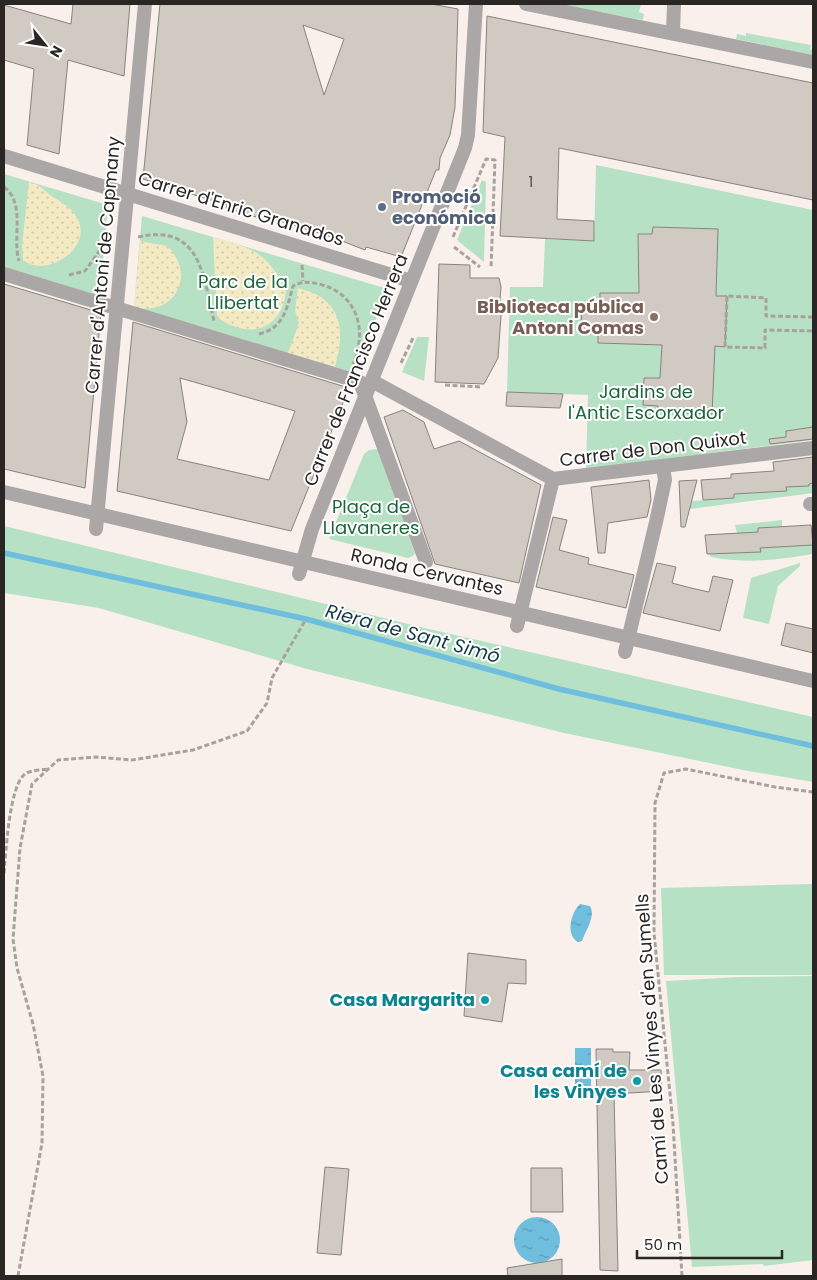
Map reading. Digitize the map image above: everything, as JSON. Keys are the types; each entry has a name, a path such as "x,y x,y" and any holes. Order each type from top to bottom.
{"street":[{"name":"Carrer d'Antoni de Capmany","path":"96,529 145,4"},
{"name":"Carrer de Francisco Herrera","path":"300,568 312,529 465,148 476,4"},
{"path":"526,4 813,62"},
{"path":"672,32 674,4"},
{"name":"Carrer d'Enric Granados","path":"4,156 411,281"},
{"path":"4,274 360,382 364,398 426,562"},
{"name":"Carrer de Don Quixot","path":"372,381 554,479 813,448"},
{"path":"625,652 665,480 663,467"},
{"path":"519,620 554,479"},
{"name":"Ronda Cervantes","path":"4,492 98,514 300,568 519,620 628,638 813,682"}],"path":[{"path":"453,237 486,159 495,160 491,268"},
{"path":"4,187 13,196 16,209 18,260 22,265"},
{"path":"130,239 152,234 168,235 188,245 201,267 214,322 218,325"},
{"path":"61,276 85,271 105,243"},
{"path":"454,247 480,267"},
{"path":"302,264 303,281"},
{"path":"251,335 268,332 281,321 286,314 293,286 303,281 331,287 344,296 359,320 359,350 346,378"},
{"path":"813,317 766,316 766,298 727,296 725,347 765,348 765,330 813,330"},
{"path":"402,364 414,336"},
{"path":"445,385 482,386"},
{"path":"18,1276 42,1143 43,1076 33,1024 17,968 13,939 20,848 32,784 58,760 96,757 132,760 193,750 247,731 267,703 272,678 306,619"},
{"path":"4,873 12,804 20,780 26,773 49,769"},
{"name":"Camí de Les Vinyes d'en Sumells","path":"682,1276 673,1124 654,933 655,803 664,773 686,769 775,787 813,792"}],"green space":[{"path":"557,4 641,4 639,12 644,14 643,20"},
{"path":"746,33 811,45 810,49 813,50 813,55 736,39 737,34 746,36"},
{"name":"Jardins de l'Antic Escorxador","path":"596,165 813,210 813,440 586,469 588,395 507,392 510,287 543,287 545,239 594,241","holes":["601,293 726,296 725,346 598,343 598,332 581,331 582,303 600,303"]},
{"path":"4,174 108,205 100,296 4,267"},
{"path":"482,180 486,182 484,262 457,240"},
{"name":"Parc de la Llibertat","path":"142,216 388,289 354,373 134,307"},
{"path":"417,337 429,337 424,381 402,372"},
{"name":"Plaça de Llavaneres","path":"378,449 415,553 408,558 329,539 364,454 369,450"},
{"path":"813,483 813,493 690,509 690,501 734,498 734,494 787,491 786,487"},
{"path":"782,520 782,526 758,528 758,532 737,533 735,525"},
{"path":"4,526 429,629 813,717 813,782 748,771 564,733 307,669 99,608 4,593"},
{"path":"813,545 812,554 774,559 750,561 724,559 711,557 709,554 731,553 731,551 736,551 737,553 760,552 760,548"},
{"path":"800,563 800,566 778,586 769,624 743,618 751,578"},
{"path":"813,884 813,975 664,975 661,888"},
{"path":"813,976 813,1260 764,1266 763,1264 692,1267 666,981"}],"sand":[{"path":"29,182 41,187 73,211 80,225 80,239 73,250 62,259 49,265 35,265 23,260 22,245"},
{"path":"213,237 257,253 265,259 279,277 286,290 278,315 271,323 262,328 240,328 228,324 217,317"},
{"path":"140,241 167,246 176,257 180,269 180,281 177,292 170,300 160,306 148,309 134,307"},
{"path":"298,288 324,299 337,317 340,328 340,340 335,367 288,353 299,323 295,311"}],"water":[{"path":"580,904 590,906 592,914 582,941 578,942 572,934 571,923 574,912"},
{"path":"575,1048 591,1048 591,1086 575,1086"},
{"path":"537,1217 550,1221 556,1227 560,1240 556,1253 550,1259 537,1263 524,1259 518,1253 514,1240 518,1227 524,1221"}],"building":[{"path":"73,4 130,4 124,76 68,60 59,154 27,145 34,69 4,60 4,5 71,24"},
{"path":"160,4 431,4 458,9 455,107 450,135 440,158 439,170 436,170 401,257 366,247 365,250 332,237 257,214 256,217 226,208 227,205 143,179","holes":["303,25 344,39 324,95"]},
{"path":"487,16 813,83 813,200 559,148 557,219 594,221 594,241 500,236 505,137 483,132"},
{"path":"653,227 718,229 716,296 727,296 725,347 715,346 712,414 658,412 658,406 643,405 644,378 660,378 662,345 598,343 598,332 581,331 582,303 600,303 600,293 639,293 638,234 652,234"},
{"path":"439,264 470,265 470,278 499,278 501,287 500,300 502,302 498,358 484,384 435,382"},
{"path":"4,284 101,313 85,488 4,469"},
{"path":"133,322 349,388 291,531 117,491","holes":["180,378 295,411 269,480 177,459 187,422"]},
{"path":"507,392 563,394 560,408 506,406"},
{"path":"403,410 424,422 434,449 459,441 541,485 519,583 435,564 384,417"},
{"path":"813,427 813,439 770,444 769,439 786,437 786,431"},
{"path":"813,457 813,483 809,484 809,486 786,487 787,491 734,494 734,498 703,500 701,480 731,478 731,474 774,471 773,462"},
{"path":"649,480 651,500 647,517 608,523 605,553 598,553 591,487"},
{"path":"697,480 685,527 681,527 679,481"},
{"path":"553,517 567,520 559,550 589,558 588,564 634,575 626,608 536,587"},
{"path":"811,525 813,545 760,548 761,552 707,554 705,535 758,532 758,528"},
{"path":"657,563 676,567 672,583 691,588 709,592 713,576 733,580 720,631 643,613"},
{"path":"786,623 813,629 813,653 781,645"},
{"name":"Casa Margarita","path":"468,953 526,960 526,984 508,983 502,1022 464,1016"},
{"path":"596,1049 630,1052 629,1070 661,1070 662,1091 614,1094 618,1271 600,1270"},
{"path":"325,1167 349,1169 341,1255 317,1253"},
{"path":"531,1168 562,1168 563,1212 531,1212"},
{"path":"562,1259 562,1276 508,1276 507,1268"}],"waterway":[{"name":"Riera de Sant Simó","path":"4,553 306,619 559,689 813,746"}],"place":[{"name":"Promoció económica","path":"382,207"},
{"name":"Biblioteca pública Antoni Comas","path":"654,317"},
{"name":"Casa Margarita","path":"485,1000"},
{"name":"Casa camí de les Vinyes","path":"637,1081"}]}
